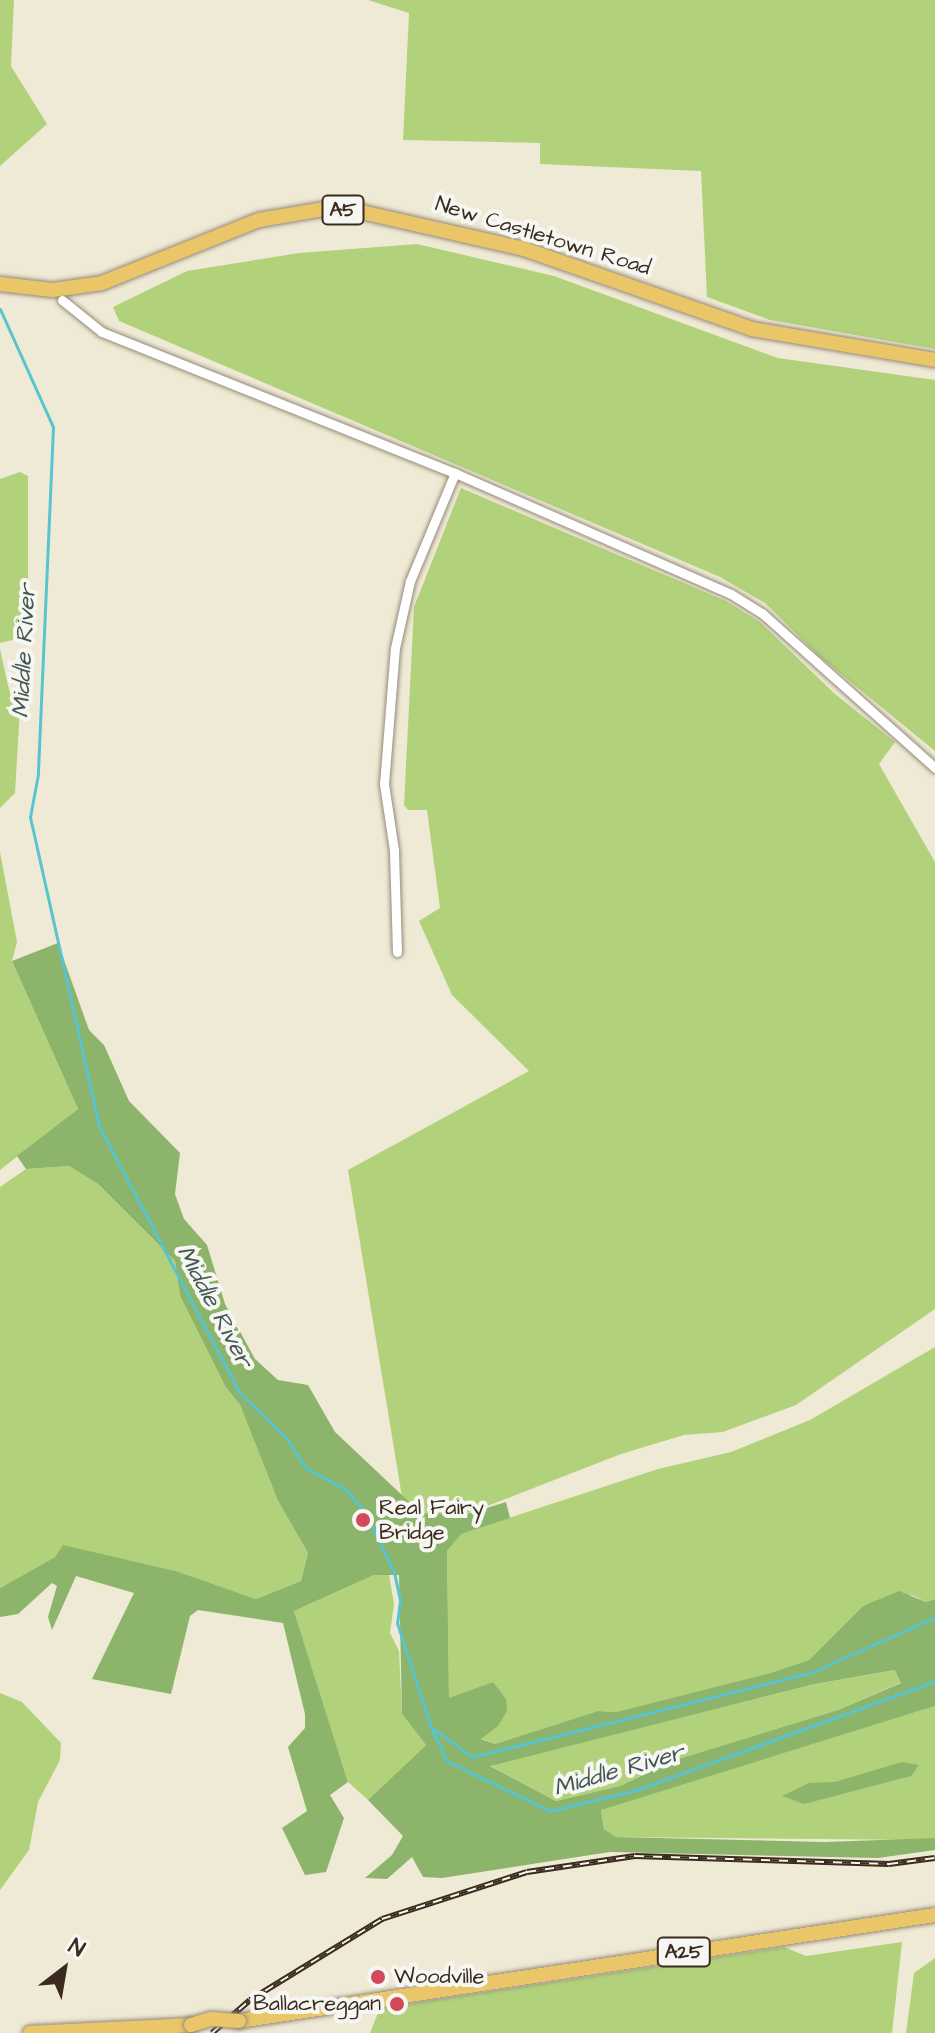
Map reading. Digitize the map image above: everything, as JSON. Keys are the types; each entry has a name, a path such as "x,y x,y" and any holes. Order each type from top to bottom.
{"main road":[{"name":"New Castletown Road","path":"6,286 53,290 102,283 259,220 341,210 425,223 524,249 752,329 935,360"},
{"name":"A25","path":"30,2033 191,2025 211,2019 247,2025 935,1915"}],"street":[{"path":"62,300 102,332 455,473 742,601 935,768"},
{"path":"397,952 394,850 384,784 395,648 410,581 455,473"}],"green space":[{"path":"0,0 14,0 11,66 47,124 0,166"},
{"path":"368,0 935,0 935,349 770,320 707,297 701,171 540,164 540,143 403,140 409,13"},
{"path":"417,244 554,276 778,358 935,380 935,751 819,656 765,603 720,577 119,321 113,307 187,271 299,253"},
{"path":"20,472 28,476 28,589 20,638 0,643 0,479"},
{"path":"461,488 726,601 760,622 835,694 895,742 879,764 935,862 935,1309 796,1405 723,1432 684,1435 621,1454 464,1515 421,1513 402,1497 348,1170 529,1071 452,995 419,921 440,908 427,810 408,810 404,805 414,607"},
{"path":"0,649 9,690 20,709 15,793 0,808"},
{"path":"0,852 17,942 12,961 78,1109 0,1170"},
{"path":"58,943 89,1030 104,1045 129,1101 180,1153 175,1194 184,1219 207,1245 225,1304 255,1359 278,1380 308,1385 335,1432 421,1513 464,1515 506,1502 510,1518 461,1534 447,1551 449,1698 493,1682 506,1699 507,1711 498,1726 481,1739 495,1744 598,1711 616,1712 770,1673 809,1660 863,1606 899,1591 926,1602 935,1599 935,1706 601,1810 604,1829 616,1837 825,1842 935,1838 935,1850 878,1858 610,1852 442,1878 423,1877 412,1857 387,1879 365,1878 392,1855 403,1836 368,1800 426,1745 402,1714 399,1575 374,1575 294,1611 348,1782 330,1795 344,1818 326,1872 305,1875 282,1828 307,1811 288,1747 305,1728 305,1714 283,1623 198,1610 190,1616 171,1694 92,1679 134,1593 76,1576 52,1630 48,1617 57,1586 52,1583 18,1614 0,1617 0,1588 55,1557 63,1545 179,1572 256,1599 301,1581 308,1553 278,1501 240,1405 225,1386 180,1296 175,1261 98,1184 69,1166 26,1169 17,1156 78,1109 12,961","holes":["895,1670 901,1683 838,1710 675,1760 620,1786 556,1801 490,1766 815,1684"]},
{"path":"69,1166 98,1184 175,1261 180,1296 225,1386 240,1405 278,1501 308,1553 301,1581 256,1599 179,1572 55,1557 0,1588 0,1187 26,1169"},
{"path":"935,1347 935,1599 926,1602 912,1595 863,1606 809,1660 770,1673 616,1712 598,1711 495,1744 480,1738 498,1726 493,1682 449,1699 447,1551 460,1534 658,1469 731,1452 810,1420"},
{"path":"374,1575 389,1575 394,1604 390,1633 399,1651 402,1714 426,1745 368,1800 348,1782 294,1611"},
{"path":"896,1670 902,1682 838,1710 675,1760 620,1786 556,1801 489,1765 815,1684"},
{"path":"0,1693 22,1702 61,1743 60,1760 38,1802 29,1850 0,1890"},
{"path":"935,1706 935,1838 616,1837 604,1829 601,1809"},
{"path":"902,1762 919,1765 911,1776 804,1804 782,1796 809,1783 835,1782"},
{"path":"902,1942 892,2033 370,2033 380,2008 784,1947 806,1956"},
{"path":"935,1958 935,2033 906,2033 914,1973"}],"waterway":[{"name":"Middle River","path":"0,309 53,427 38,774 30,817 99,1126 239,1392 287,1439 306,1468 346,1490 365,1512 394,1572 400,1600 397,1623 431,1727 447,1761 550,1811 636,1790 935,1681"},
{"path":"434,1729 472,1757 810,1673 935,1617"}],"railway":[{"path":"212,2033 250,2000 382,1919 527,1872 635,1856 889,1864 935,1858"}],"place":[{"name":"Real Fairy Bridge","path":"363,1520"},
{"name":"Woodville","path":"378,1977"},
{"name":"Ballacreggan","path":"397,2004"}]}
